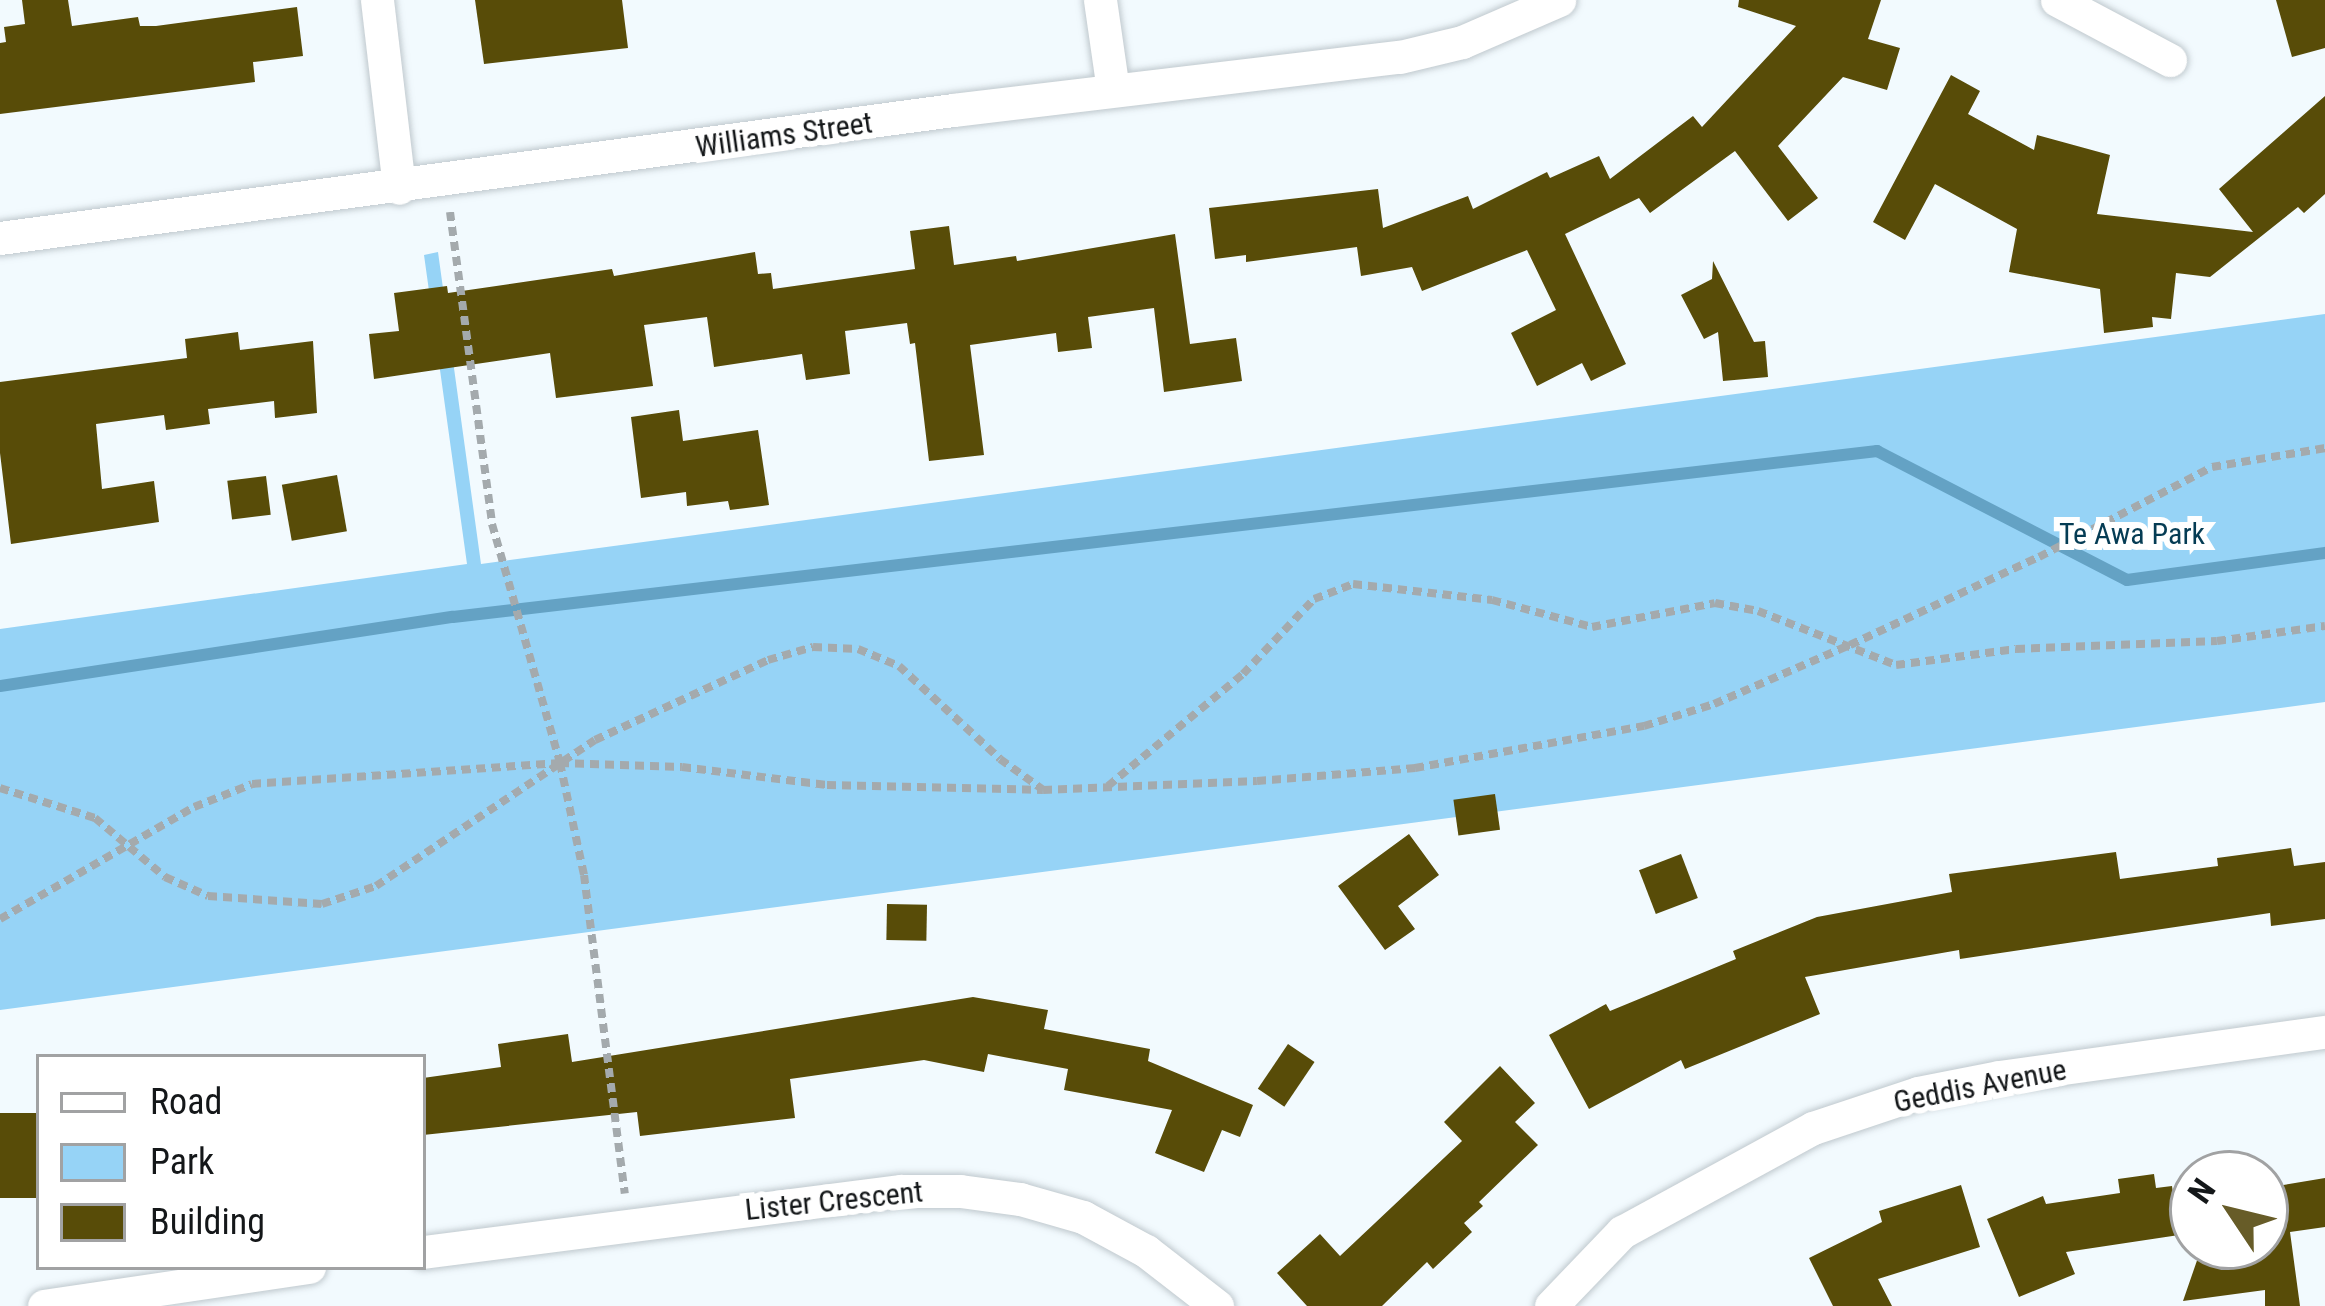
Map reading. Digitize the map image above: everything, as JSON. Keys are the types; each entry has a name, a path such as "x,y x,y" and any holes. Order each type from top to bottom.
{"street":[{"path":"377,0 399,188"},
{"path":"1100,0 1113,90"},
{"name":"Williams Street","path":"0,238 1113,90 1400,57 1462,42 1559,0"},
{"path":"2057,0 2170,60"},
{"name":"Geddis Avenue","path":"1551,1306 1622,1232 1813,1128 1918,1093 1999,1077 2325,1032"},
{"name":"Lister Crescent","path":"426,1252 901,1191 980,1193 1083,1217 1146,1251 1217,1306"},
{"path":"44,1306 221,1293 299,1270"}],"path":[{"path":"450,181 452,248 505,581 560,763 584,875 631,1224"},
{"path":"0,919 194,807 252,784 560,763 682,767 827,785 1043,790 1415,768 1644,726 1714,704 1850,645 2039,557 2212,466 2325,448"},
{"path":"1108,786 1243,674 1313,599 1353,584 1492,600 1592,627 1715,603 1758,611 1896,665 2016,649 2217,641 2325,626"},
{"path":"0,788 95,818 165,877 208,896 322,904 376,886 595,740 768,660 813,647 858,649 899,666 1000,759 1043,790"}],"green space":[{"name":"Te Awa Park","path":"438,252 481,564 2325,314 2325,702 0,1010 0,629 467,564 424,255"}],"building":[{"path":"22,0 68,0 72,26 138,17 140,26 156,26 297,7 303,56 253,62 255,82 0,114 0,43 6,42 4,27 25,24"},
{"path":"475,0 622,0 628,48 484,64"},
{"path":"1739,0 1881,0 1868,39 1900,48 1887,90 1843,77 1778,146 1818,198 1788,221 1735,151 1650,213 1639,198 1565,234 1626,364 1591,381 1582,363 1537,386 1511,333 1556,310 1527,250 1422,291 1412,267 1361,276 1357,247 1246,262 1246,255 1215,259 1209,208 1378,189 1383,228 1468,196 1473,209 1547,172 1550,178 1599,156 1610,179 1693,116 1702,127 1796,26 1738,7"},
{"path":"2276,0 2325,0 2325,48 2292,57"},
{"path":"1951,75 1980,91 1968,114 2034,150 2037,135 2110,155 2097,214 2253,232 2219,189 2325,96 2325,194 2304,213 2298,207 2210,277 2176,273 2171,319 2152,317 2153,327 2104,333 2100,289 2009,272 2017,229 1935,184 1905,240 1873,222"},
{"path":"949,226 954,265 1016,256 1017,261 1175,234 1190,344 1236,338 1242,381 1164,392 1154,308 1088,317 1092,348 1058,352 1056,333 970,345 984,455 929,461 915,343 910,344 907,323 845,331 850,374 806,380 802,354 714,367 707,317 644,325 653,386 556,398 550,353 374,379 369,334 399,331 394,293 447,286 448,293 612,269 614,276 755,252 758,274 771,273 773,289 915,269 910,231"},
{"path":"1713,261 1754,342 1765,341 1768,377 1723,381 1718,332 1704,339 1681,295 1712,279"},
{"path":"238,332 240,350 313,341 317,413 275,418 274,401 208,409 210,424 166,430 164,415 96,424 102,489 154,481 159,522 11,544 0,453 0,382 187,358 185,339"},
{"path":"679,410 683,441 758,430 769,505 730,510 728,501 687,506 686,492 641,498 631,417"},
{"path":"337,475 347,531 292,541 282,485"},
{"path":"266,476 271,515 232,519 227,481"},
{"path":"1495,794 1500,830 1458,835 1453,800"},
{"path":"1409,834 1439,875 1398,906 1415,929 1385,950 1338,886"},
{"path":"2291,848 2294,866 2325,862 2325,919 2271,926 2270,913 1960,959 1959,950 1805,977 1820,1014 1685,1069 1681,1060 1589,1109 1549,1035 1606,1004 1610,1011 1736,959 1733,951 1817,917 1952,892 1949,874 2116,852 2120,879 2218,866 2217,858"},
{"path":"1681,854 1698,898 1656,914 1639,870"},
{"path":"887,904 927,905 926,941 886,940"},
{"path":"973,997 1048,1010 1044,1029 1150,1049 1148,1061 1253,1105 1240,1137 1222,1130 1204,1172 1155,1153 1172,1110 1064,1090 1068,1069 988,1054 984,1072 924,1060 790,1079 795,1118 640,1136 637,1112 426,1135 426,1078 501,1067 498,1044 568,1034 572,1062"},
{"path":"1288,1044 1315,1062 1284,1107 1258,1089"},
{"path":"1500,1066 1535,1103 1515,1122 1538,1145 1479,1202 1483,1206 1464,1223 1472,1232 1433,1269 1427,1262 1382,1306 1307,1306 1277,1273 1320,1234 1340,1256 1462,1141 1444,1122"},
{"path":"0,1113 36,1113 36,1198 0,1198"},
{"path":"2154,1174 2156,1188 2169,1186 2169,1237 2066,1252 2075,1274 2019,1297 1987,1219 2043,1196 2046,1204 2120,1193 2118,1179"},
{"path":"2325,1178 2325,1227 2290,1232 2300,1306 2265,1306 2265,1290 2183,1301 2194,1270 2289,1270 2289,1184"},
{"path":"1961,1185 1980,1247 1878,1279 1892,1306 1833,1306 1809,1258 1882,1222 1879,1211"}],"waterway":[{"path":"0,686 453,617 1877,451 2127,580 2325,553"}]}
